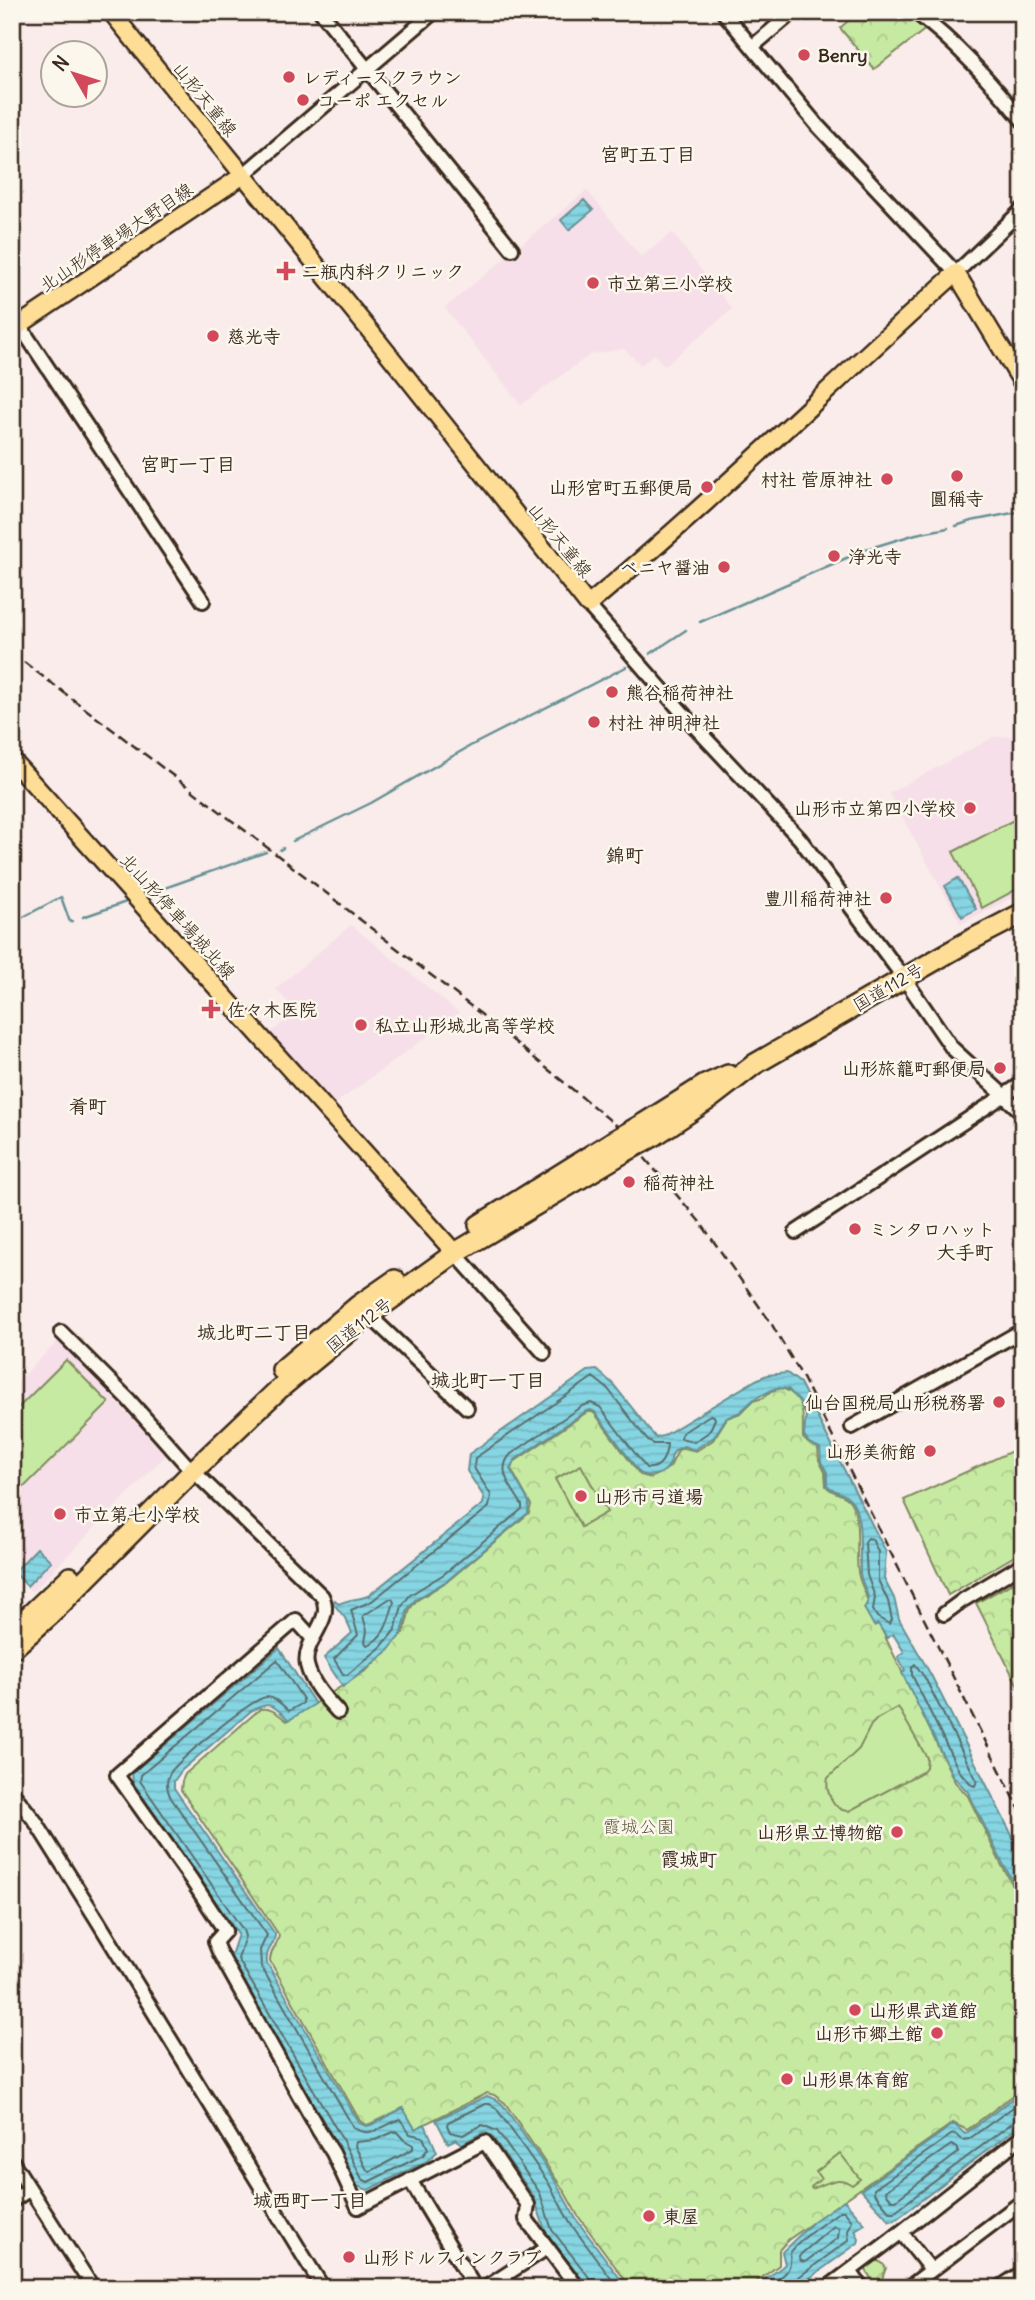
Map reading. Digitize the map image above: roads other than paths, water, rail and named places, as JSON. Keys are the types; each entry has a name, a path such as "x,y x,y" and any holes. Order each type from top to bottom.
{"highway":[{"name":"国道112号","path":"12,1649 49,1616 268,1381 359,1305 618,1147 712,1097 755,1064 1023,913"},
{"name":"国道112号","path":"12,1631 189,1466 451,1249"}],"main road":[{"name":"山形天童線","path":"111,12 378,341 588,606 649,554 956,274"},
{"name":"北山形停車場大野目線","path":"15,323 242,176"},
{"path":"956,274 1023,384"},
{"name":"北山形停車場城北線","path":"12,760 451,1249"}],"street":[{"path":"321,12 512,249"},
{"path":"242,176 435,12"},
{"path":"723,12 817,125 956,274 1023,208"},
{"path":"752,47 793,12"},
{"path":"915,12 960,50 1023,121"},
{"path":"15,323 203,601"},
{"path":"588,606 695,727 800,839 904,978 952,1048 1023,1113"},
{"path":"796,1232 1023,1083"},
{"path":"451,1249 544,1353"},
{"path":"369,1315 467,1408"},
{"path":"852,1427 1023,1331"},
{"path":"61,1332 128,1399 189,1466 322,1596 326,1611 307,1655 307,1665 323,1696 338,1712"},
{"path":"944,1614 1023,1563"},
{"path":"313,1639 296,1620 117,1775 225,1931 215,1942 219,1952 318,2131 333,2153 358,2207 485,2141 528,2204 526,2219 578,2288"},
{"path":"12,1792 34,1821 323,2288"},
{"path":"827,2288 1023,2136"},
{"path":"12,2161 93,2288"},
{"path":"410,2180 475,2288"},
{"path":"12,2200 30,2189"},
{"path":"908,2288 1023,2202"},
{"path":"901,2232 931,2270"},
{"path":"485,2288 547,2248"},
{"path":"850,2271 862,2288"},
{"path":"999,2288 1023,2272"}],"water":[{"path":"584,200 593,210 569,230 561,220"},
{"path":"958,878 976,909 962,917 945,886"},
{"path":"597,1370 613,1384 656,1438 767,1375 787,1373 800,1383 886,1552 884,1579 894,1598 899,1619 931,1675 1023,1857 1023,1899 968,1792 953,1776 902,1673 905,1670 898,1657 904,1652 893,1634 887,1638 878,1624 874,1626 864,1608 868,1599 860,1573 856,1511 848,1497 827,1485 827,1472 821,1462 820,1448 809,1443 804,1436 806,1415 800,1402 788,1389 776,1388 754,1399 740,1412 726,1418 714,1437 694,1450 684,1446 676,1450 668,1467 653,1475 640,1473 595,1412 586,1411 515,1460 510,1469 529,1502 528,1513 448,1580 415,1600 408,1609 402,1633 387,1652 343,1687 324,1658 352,1633 345,1618 333,1603 335,1600 339,1604 368,1596 483,1504 484,1497 467,1471 469,1454 588,1371"},
{"path":"37,1548 51,1561 27,1586 14,1572"},
{"path":"279,1648 315,1704 289,1720 268,1705 251,1711 182,1770 174,1781 174,1788 275,1934 267,1954 267,1963 359,2123 371,2125 403,2108 415,2129 425,2124 437,2152 427,2161 368,2190 357,2186 336,2143 230,1959 238,1934 133,1783 132,1773"},
{"path":"1023,2091 1023,2123 895,2220 890,2221 861,2190 954,2124 965,2134"},
{"path":"487,2096 503,2105 554,2179 576,2219 627,2288 589,2288 546,2233 534,2197 491,2135 483,2132 462,2144 456,2139 448,2143 436,2120"},
{"path":"844,2200 865,2224 855,2230 858,2243 796,2288 753,2288 785,2264 782,2252 814,2221"}],"waterway":[{"path":"956,526 1023,511"},
{"path":"700,622 867,549 916,534 948,528"},
{"path":"650,654 686,630"},
{"path":"293,841 371,803 472,745 626,667"},
{"path":"145,895 266,852"},
{"path":"12,923 61,897 70,922 72,921"},
{"path":"83,917 129,901"}],"railway":[{"path":"12,653 302,874 482,1015 617,1126 700,1222 771,1323 803,1378 1023,1816"}],"place":[{"name":"Benry","path":"804,55"},
{"name":"レディースクラウン","path":"289,77"},
{"name":"コーポ エクセル","path":"303,100"},
{"name":"二瓶内科クリニック","path":"286,271"},
{"name":"市立第三小学校","path":"593,283"},
{"name":"慈光寺","path":"213,336"},
{"name":"圓稱寺","path":"957,476"},
{"name":"村社 菅原神社","path":"887,479"},
{"name":"山形宮町五郵便局","path":"707,487"},
{"name":"浄光寺","path":"834,556"},
{"name":"ベニヤ醤油","path":"724,567"},
{"name":"熊谷稲荷神社","path":"612,692"},
{"name":"村社 神明神社","path":"594,722"},
{"name":"山形市立第四小学校","path":"970,808"},
{"name":"豊川稲荷神社","path":"886,898"},
{"name":"佐々木医院","path":"211,1009"},
{"name":"私立山形城北高等学校","path":"361,1025"},
{"name":"山形旅籠町郵便局","path":"1000,1068"},
{"name":"稲荷神社","path":"629,1182"},
{"name":"ミンタロハット","path":"855,1229"},
{"name":"仙台国税局山形税務署","path":"999,1402"},
{"name":"山形美術館","path":"930,1451"},
{"name":"山形市弓道場","path":"581,1496"},
{"name":"市立第七小学校","path":"60,1514"},
{"name":"山形県立博物館","path":"897,1832"},
{"name":"山形県武道館","path":"855,2010"},
{"name":"山形市郷土館","path":"937,2033"},
{"name":"山形県体育館","path":"787,2079"},
{"name":"東屋","path":"649,2216"},
{"name":"山形ドルフィンクラブ","path":"349,2257"}],"district":[{"name":"宮町五丁目","path":"648,154"},
{"name":"宮町一丁目","path":"188,464"},
{"name":"錦町","path":"625,855"},
{"name":"肴町","path":"88,1106"},
{"name":"大手町","path":"965,1252"},
{"name":"城北町二丁目","path":"254,1332"},
{"name":"城北町一丁目","path":"488,1380"},
{"name":"霞城町","path":"689,1859"},
{"name":"城西町一丁目","path":"310,2200"}],"park label":[{"name":"霞城公園","path":"639,1826"}]}
